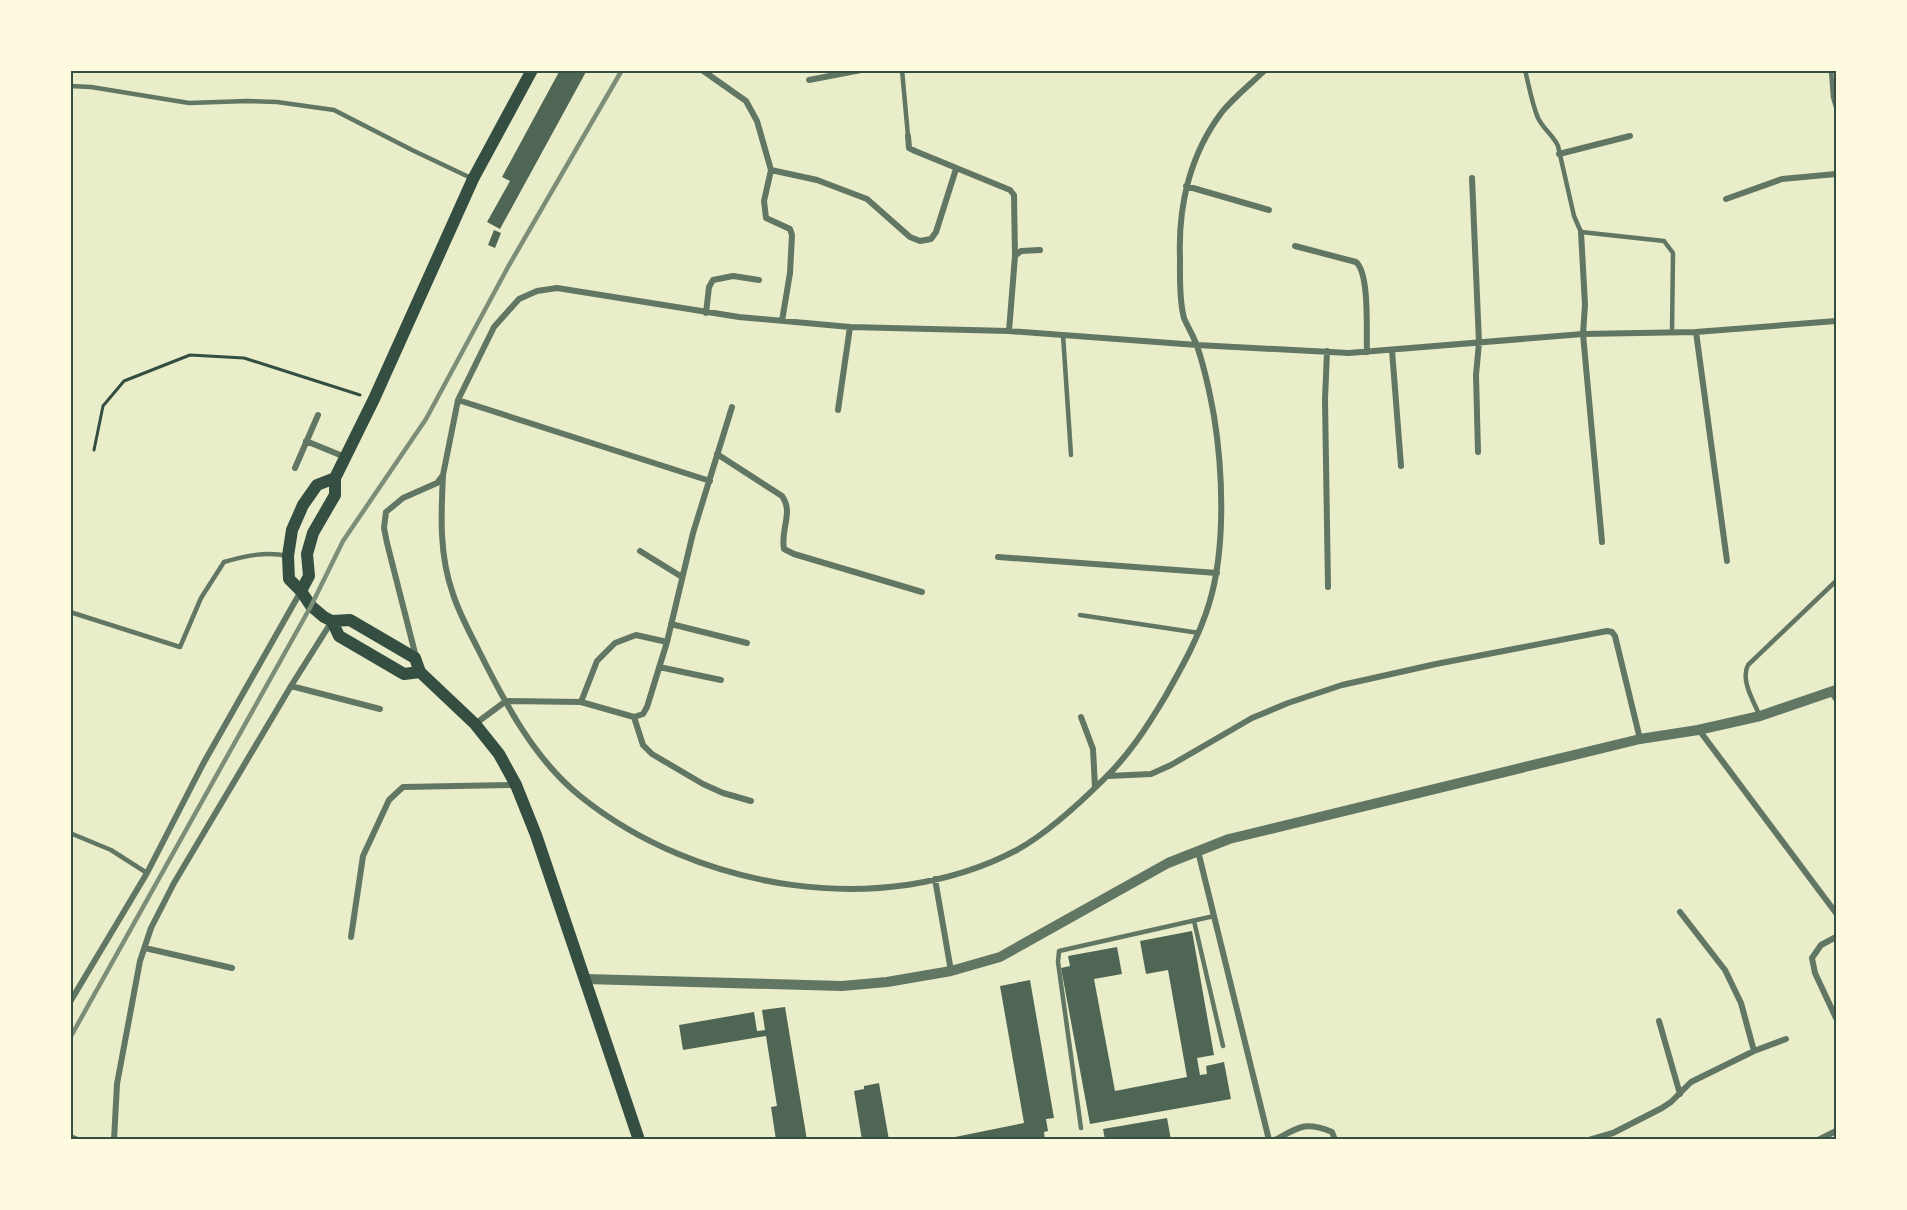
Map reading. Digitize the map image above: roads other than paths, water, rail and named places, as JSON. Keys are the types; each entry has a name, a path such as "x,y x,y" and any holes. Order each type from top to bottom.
{"main road":[{"path":"301,591 309,576 307,554 312,533 335,495 335,478 374,399 473,179 532,70"},
{"path":"335,478 317,486 303,505 292,530 288,556 289,579 317,612 332,621 339,636 404,674 420,672"},
{"path":"332,621 350,620 415,658 420,672 475,724 499,754 516,785 536,835 639,1140"}],"street":[{"path":"702,70 746,101 757,121 771,170 764,201 766,218 790,229 792,235 790,273 782,321"},
{"path":"809,80 861,70"},
{"path":"1265,70 1224,110 1202,143 1186,186 1179,227 1183,315 1197,345 1214,414 1219,464 1220,521 1217,573 1209,606 1198,633 1143,734 1108,776 1062,818 1018,849 960,874 902,887 813,889 720,869 676,853 625,826 580,796 544,761 506,702 470,632 452,592 440,530 443,475 458,400 494,327 519,299 537,291 556,288 706,313 850,327 1009,331 1197,345 1367,352 1583,334 1696,332 1836,321"},
{"path":"908,136 909,148 1010,190 1014,195 1015,256 1009,331"},
{"path":"1559,154 1630,136"},
{"path":"771,170 817,180 867,199 909,237 920,241 931,239 936,232 956,169"},
{"path":"1726,199 1782,179 1836,174"},
{"path":"1472,178 1479,344 1475,386 1478,452"},
{"path":"1186,186 1269,210"},
{"path":"1581,232 1585,305 1583,334 1602,542"},
{"path":"1295,246 1356,262 1361,266 1365,284 1367,352"},
{"path":"1015,256 1021,251 1040,250"},
{"path":"706,313 709,287 713,280 733,276 759,280"},
{"path":"838,410 850,327"},
{"path":"1696,332 1727,561"},
{"path":"1392,350 1401,465"},
{"path":"1327,351 1325,400 1328,587"},
{"path":"458,400 710,481"},
{"path":"475,724 506,702 581,702 634,717 643,714 667,642 693,533 732,407"},
{"path":"295,468 318,415"},
{"path":"306,441 345,457"},
{"path":"717,454 782,496 787,503 788,512 782,537 784,549 922,592"},
{"path":"420,672 384,528 386,512 403,498 437,483 443,475"},
{"path":"640,551 682,577"},
{"path":"998,557 1217,573"},
{"path":"70,1002 147,873 203,764 301,591"},
{"path":"114,1140 117,1084 140,961 151,928 174,884 332,621"},
{"path":"671,624 747,643"},
{"path":"1108,776 1151,774 1171,765 1252,717 1342,685 1436,664 1607,631 1612,632 1615,636 1640,739"},
{"path":"581,702 597,661 615,643 636,635 667,642"},
{"path":"659,668 721,680"},
{"path":"291,686 380,709"},
{"path":"585,979 842,986 887,982 951,971 1000,957 1168,863 1229,839 1640,739 1698,730 1760,716 1834,694"},
{"path":"634,717 643,745 652,754 703,784 723,793 751,801"},
{"path":"1081,717 1093,749 1095,787"},
{"path":"1698,730 1836,913"},
{"path":"351,937 363,856 389,800 403,787 516,785"},
{"path":"1198,851 1269,1140"},
{"path":"935,879 951,971"},
{"path":"1680,912 1725,970 1741,1003 1754,1051"},
{"path":"1836,937 1821,945 1812,957 1815,973 1836,1018"},
{"path":"145,948 231,968"},
{"path":"1659,1021 1680,1094"},
{"path":"1589,1140 1623,1128 1662,1108 1691,1082 1754,1051 1786,1040"},
{"path":"1275,1140 1299,1127 1315,1125 1332,1132 1335,1140"},
{"path":"1818,1140 1836,1131"}],"lane":[{"path":"902,70 908,136"},
{"path":"1525,70 1537,116 1545,130 1554,137 1574,216 1581,232 1664,241 1673,253 1672,332"},
{"path":"1831,70 1836,107"},
{"path":"70,86 91,87 189,103 277,102 334,110 473,179"},
{"path":"1063,335 1071,455"},
{"path":"70,612 180,647 201,598 224,562 272,553 288,556"},
{"path":"1760,716 1746,679 1745,671 1748,665 1836,581"},
{"path":"1080,615 1198,633"},
{"path":"70,833 111,850 147,873"},
{"path":"1081,1128 1058,962 1059,951 1214,916"},
{"path":"1194,921 1223,1047"},
{"path":"70,1136 80,1140"}],"railway":[{"path":"70,1038 311,606 343,541 426,419 508,267 622,70"}]}
